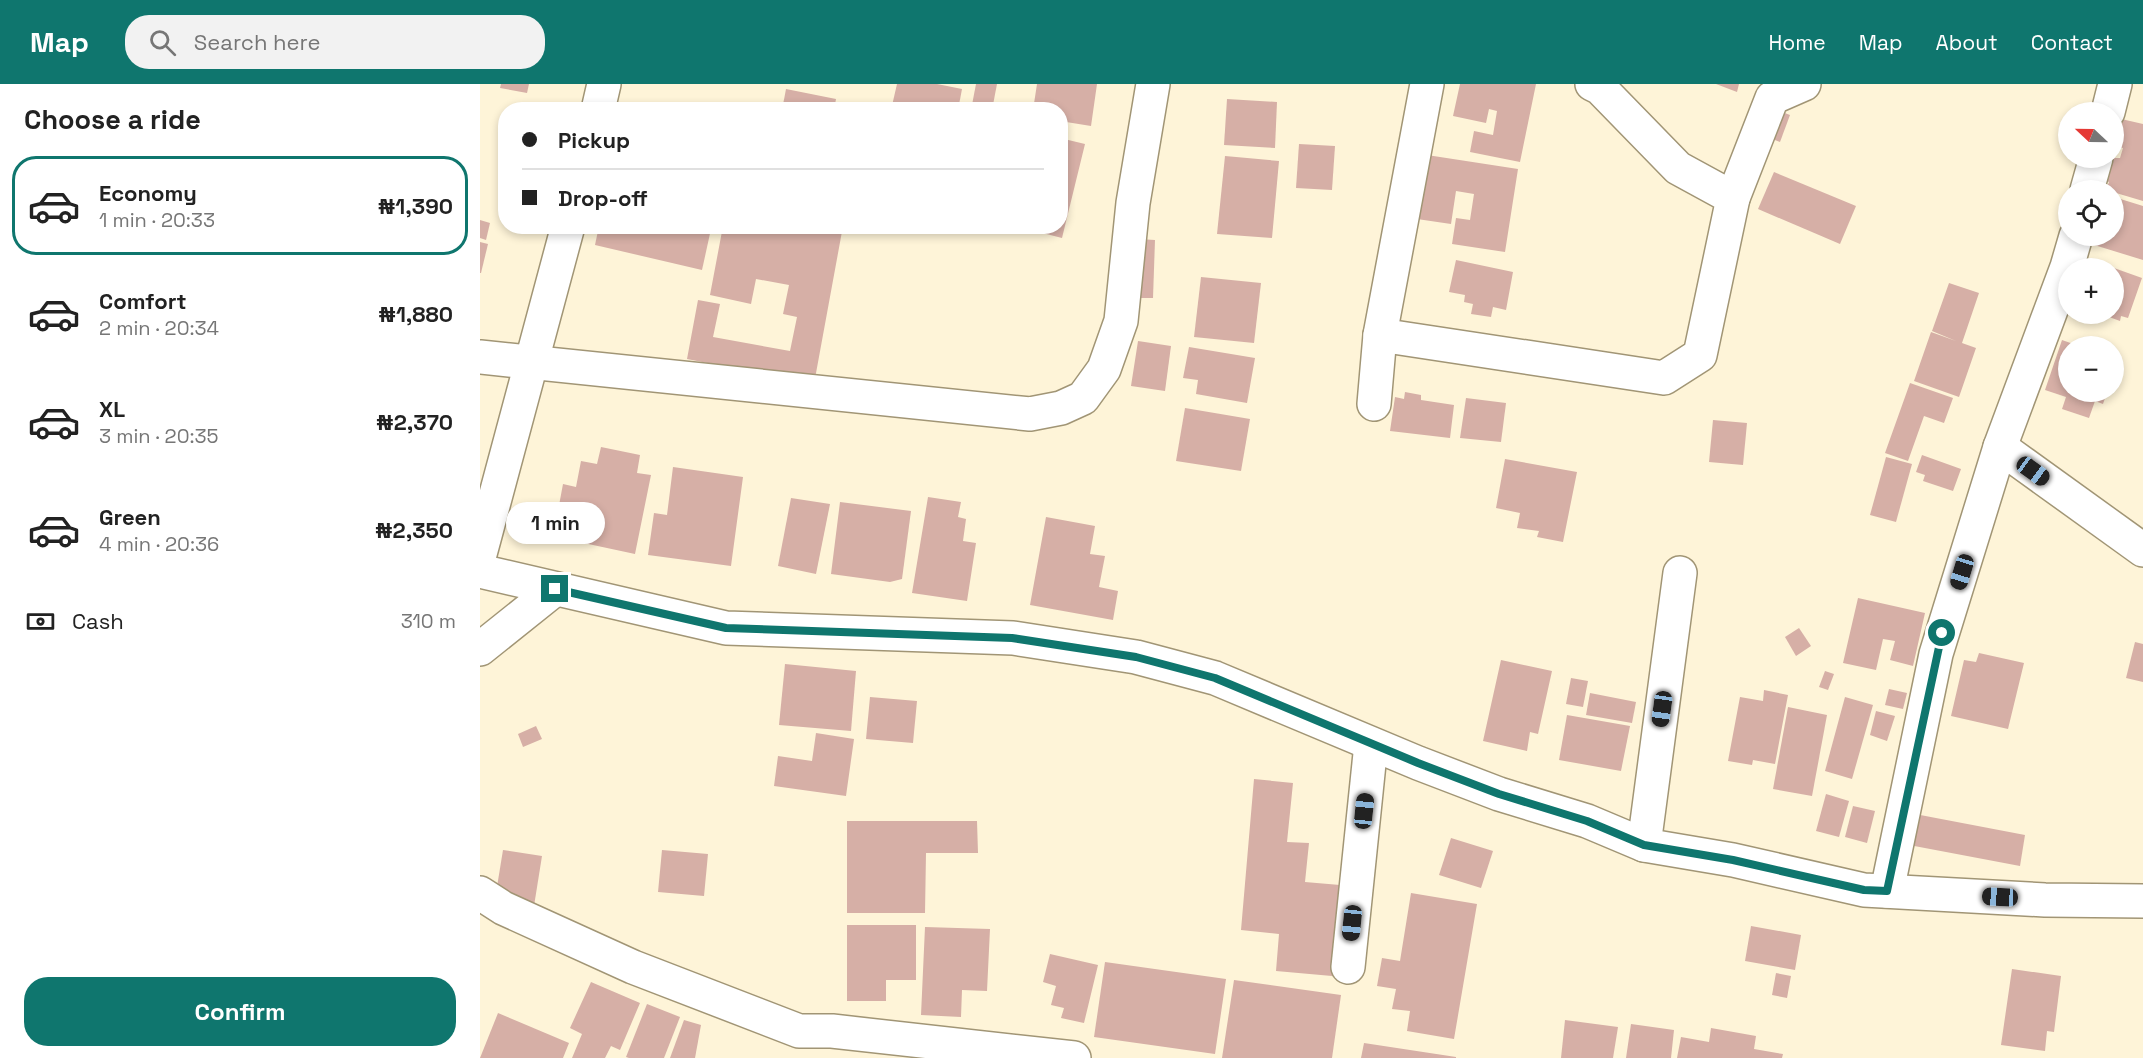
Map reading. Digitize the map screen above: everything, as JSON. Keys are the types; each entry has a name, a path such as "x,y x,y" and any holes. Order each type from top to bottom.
{"street":[{"path":"600,102 604,84"},
{"path":"480,357 1030,414 1061,408 1083,398 1104,369 1121,321 1133,203 1153,84"},
{"path":"1374,404 1380,335 1426,84"},
{"path":"1592,84 1600,88 1678,168 1733,198"},
{"path":"1380,335 1664,378 1700,354 1733,198 1772,99 1804,84"},
{"path":"480,554 566,234"},
{"path":"1887,891 1936,654 2000,447 2073,246"},
{"path":"2000,447 2143,550"},
{"path":"480,571 726,628 1012,638 1136,657 1215,678 1371,744 1499,794 1587,821 1644,845 1733,860 1864,890 2045,900 2143,901"},
{"path":"1644,845 1680,573"},
{"path":"480,649 555,589"},
{"path":"1348,967 1371,744"},
{"path":"480,893 503,908 633,967 831,1045 1074,1058"}],"building":[{"path":"501,84 529,84 527,93 500,88"},
{"path":"897,84 937,84 962,89 960,102 893,102"},
{"path":"976,84 997,84 994,102 973,102"},
{"path":"1037,84 1097,84 1091,126 1068,122 1068,102 1034,102"},
{"path":"1460,84 1536,84 1520,162 1470,152 1474,131 1493,135 1497,111 1489,109 1486,123 1453,116"},
{"path":"1716,84 1739,84 1737,92"},
{"path":"786,89 836,99 835,102 784,102"},
{"path":"1227,99 1277,102 1275,148 1224,145"},
{"path":"1771,108 1790,115 1780,142 1762,135"},
{"path":"2124,120 2143,124 2143,201 2124,195 2124,180 2104,180 2107,168 2124,168"},
{"path":"1068,140 1085,144 1068,213"},
{"path":"1299,144 1335,146 1332,190 1296,188"},
{"path":"1427,155 1518,169 1505,252 1452,244 1456,218 1470,220 1474,194 1456,191 1451,224 1417,219"},
{"path":"1225,156 1279,161 1272,238 1217,234"},
{"path":"1774,172 1856,206 1840,244 1758,209"},
{"path":"2124,200 2143,206 2143,260 2098,246 2124,246"},
{"path":"480,220 490,223 486,240 480,238"},
{"path":"597,234 710,234 702,270 595,245"},
{"path":"721,234 842,234 814,384 687,359 698,300 720,304 713,337 790,351 797,317 783,314 789,285 756,279 751,304 710,295"},
{"path":"1046,234 1063,234 1062,238"},
{"path":"1138,239 1155,240 1153,298 1137,298"},
{"path":"480,242 488,244 481,273 480,273"},
{"path":"1456,260 1513,272 1506,310 1493,307 1491,317 1471,314 1473,304 1464,302 1465,295 1449,292"},
{"path":"2124,272 2142,278 2128,318 2124,317"},
{"path":"1201,277 1261,283 1254,343 1194,337"},
{"path":"1949,283 1979,293 1962,343 1976,348 1959,397 1914,381 1931,332 1956,341 1932,331"},
{"path":"1138,341 1171,346 1165,391 1131,386"},
{"path":"1189,347 1255,358 1247,403 1196,394 1198,380 1183,378"},
{"path":"2058,352 2058,394 2045,390"},
{"path":"1910,383 1953,398 1944,423 1924,416 1908,461 1885,453"},
{"path":"1405,392 1421,395 1421,400 1454,405 1450,438 1390,431 1395,397 1404,399"},
{"path":"1466,398 1506,403 1501,442 1460,438"},
{"path":"2064,402 2095,402 2089,418 2062,409"},
{"path":"1185,408 1250,419 1241,471 1176,461"},
{"path":"1713,420 1747,423 1743,465 1709,462"},
{"path":"601,447 640,455 637,473 651,475 635,554 565,539 569,518 557,516 563,484 576,487 581,461 597,464"},
{"path":"1922,455 1961,469 1953,491 1923,481 1925,475 1916,472"},
{"path":"1886,457 1912,464 1896,522 1870,515"},
{"path":"1505,459 1577,472 1563,542 1537,537 1539,531 1517,528 1520,513 1496,508"},
{"path":"673,467 743,477 731,566 648,555 654,513 667,515"},
{"path":"928,497 961,502 958,517 966,519 963,541 976,543 967,601 912,593"},
{"path":"791,498 830,504 816,574 778,566"},
{"path":"840,502 911,511 902,579 890,582 831,574"},
{"path":"1046,517 1095,526 1090,554 1105,556 1099,587 1118,591 1113,620 1030,605"},
{"path":"1858,598 1925,613 1913,666 1890,660 1895,641 1883,639 1876,670 1843,663"},
{"path":"1799,628 1811,646 1796,656 1785,637"},
{"path":"2135,642 2143,644 2143,682 2126,678"},
{"path":"1979,653 2024,663 2008,729 1951,716 1964,660 1976,662"},
{"path":"1501,660 1552,671 1538,734 1530,732 1527,751 1483,741"},
{"path":"785,664 856,671 851,731 779,725"},
{"path":"1825,671 1834,674 1828,690 1819,687"},
{"path":"1571,678 1588,681 1583,707 1566,704"},
{"path":"1889,689 1907,693 1903,709 1885,705"},
{"path":"1764,690 1788,695 1775,764 1753,760 1752,765 1728,761 1740,697 1763,701"},
{"path":"1590,693 1636,702 1632,723 1586,715"},
{"path":"870,697 917,701 913,743 866,739"},
{"path":"1845,697 1873,705 1852,779 1825,771"},
{"path":"1788,707 1827,715 1812,796 1773,789"},
{"path":"1876,711 1895,716 1887,741 1870,735"},
{"path":"1567,715 1630,726 1621,771 1559,760"},
{"path":"536,726 542,739 523,747 518,734"},
{"path":"816,733 854,739 846,796 774,786 778,756 812,761"},
{"path":"1254,779 1293,783 1287,842 1309,843 1305,882 1340,885 1332,976 1276,971 1279,934 1241,930"},
{"path":"1826,794 1849,801 1839,837 1816,831"},
{"path":"1853,806 1875,811 1867,843 1845,837"},
{"path":"1915,814 2025,835 2020,866 1909,845"},
{"path":"847,821 977,821 978,853 926,853 925,913 847,913"},
{"path":"1451,838 1493,851 1481,888 1439,875"},
{"path":"503,850 542,856 534,906 495,899"},
{"path":"662,850 708,854 704,896 658,892"},
{"path":"1411,893 1477,904 1454,1039 1407,1031 1410,1011 1392,1009 1396,989 1377,986 1382,958 1400,961"},
{"path":"847,925 916,925 916,980 886,980 886,1001 847,1001"},
{"path":"1751,926 1801,935 1795,970 1745,961"},
{"path":"925,927 990,929 987,991 962,990 961,1017 921,1015"},
{"path":"1050,954 1098,965 1084,1023 1061,1018 1064,1008 1051,1005 1056,986 1043,982"},
{"path":"1105,962 1226,979 1215,1054 1094,1037"},
{"path":"2012,969 2061,976 2054,1032 2047,1031 2045,1051 2001,1045"},
{"path":"1776,973 1791,976 1787,998 1772,995"},
{"path":"1234,980 1341,995 1332,1058 1222,1058"},
{"path":"591,982 640,1003 620,1050 611,1046 605,1058 572,1058 582,1034 570,1028"},
{"path":"647,1004 680,1017 664,1058 626,1057"},
{"path":"498,1013 569,1043 563,1058 480,1058"},
{"path":"684,1020 701,1025 695,1058 670,1058"},
{"path":"1565,1020 1618,1027 1613,1058 1561,1058"},
{"path":"1631,1024 1674,1030 1671,1058 1626,1058"},
{"path":"1711,1028 1756,1036 1754,1049 1783,1054 1782,1058 1677,1058 1681,1037 1709,1042"},
{"path":"1364,1043 1456,1057 1456,1058 1361,1058"}],"route":[{"path":"555,589 726,628 1012,638 1136,657 1215,678 1286,707 1331,729 1418,763 1499,794 1587,821 1644,845 1733,860 1864,890 1887,891 1942,633"}]}
